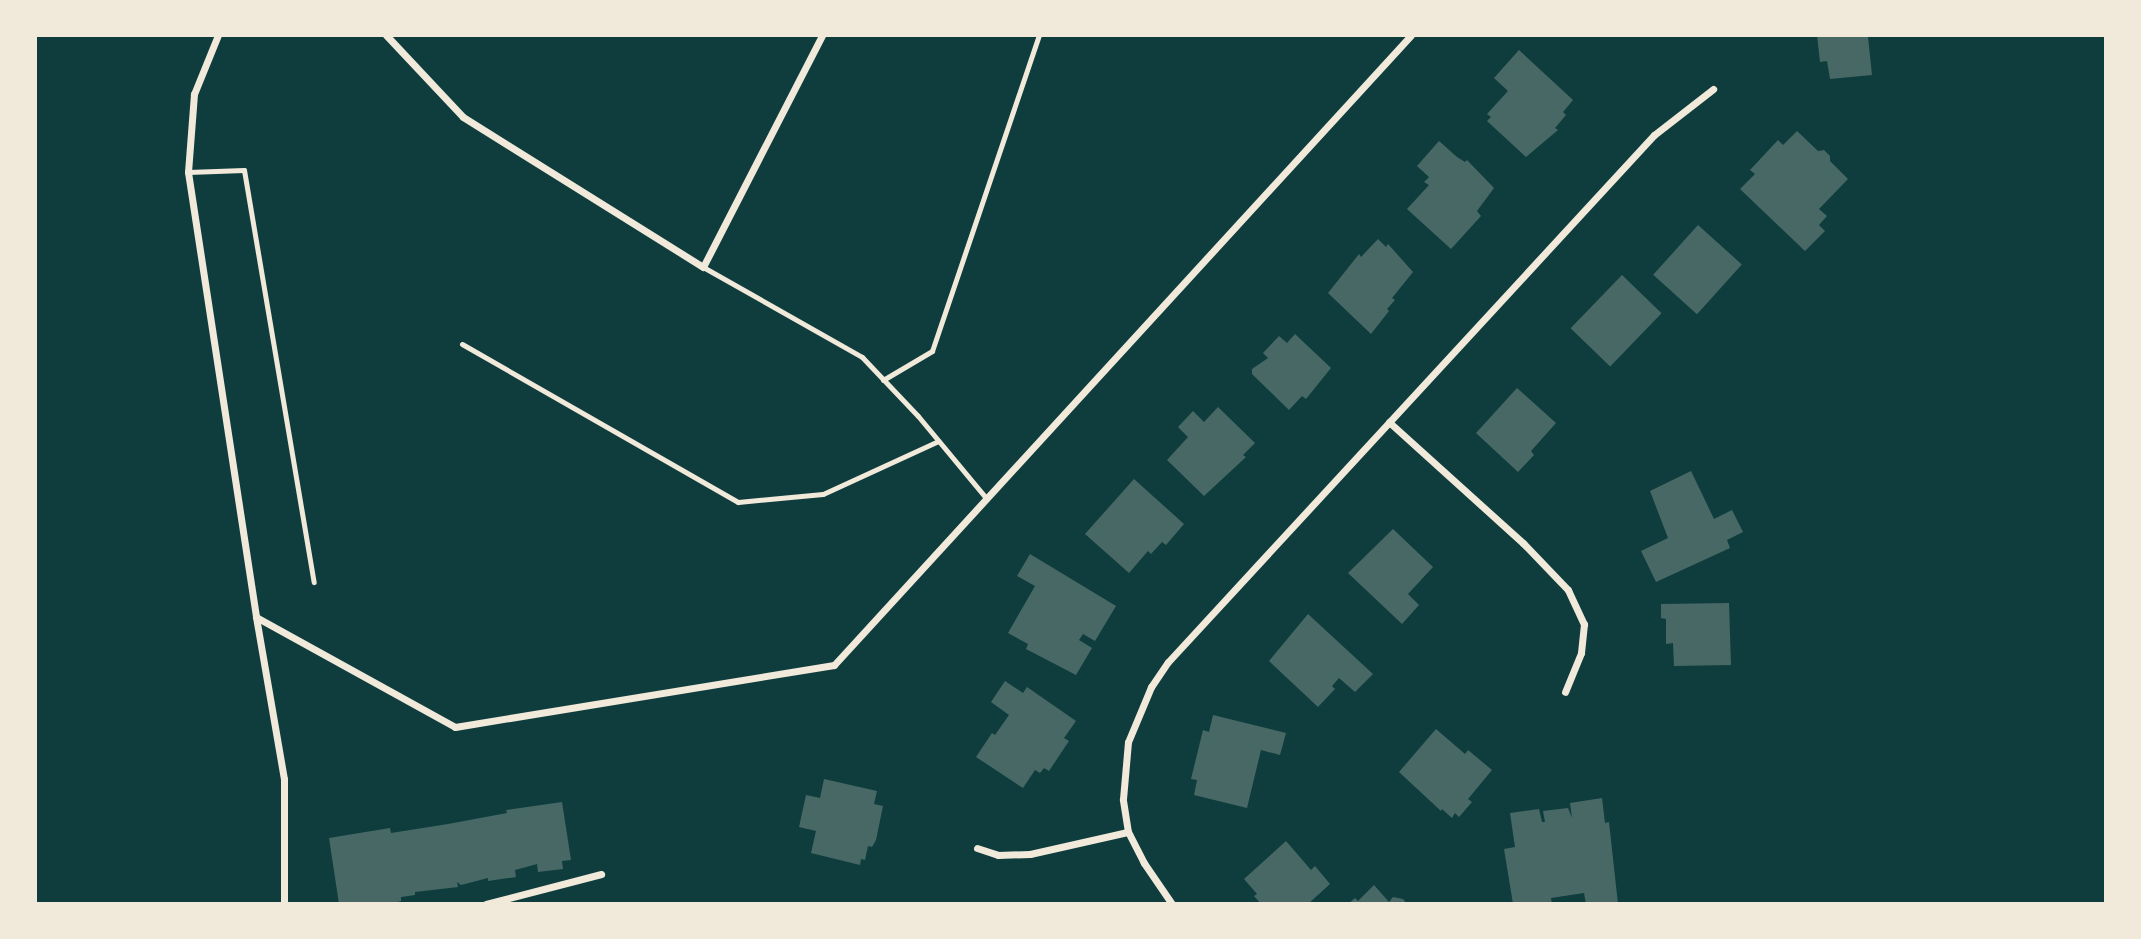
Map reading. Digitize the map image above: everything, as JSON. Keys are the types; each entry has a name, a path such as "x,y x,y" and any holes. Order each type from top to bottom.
{"street":[{"path":"218,35 194,94 188,172 256,617 284,779 284,904"},
{"path":"386,35 463,117 703,267 822,35"},
{"path":"256,617 455,727 834,665 1411,35"},
{"path":"1172,904 1144,863 1128,832 1123,799 1128,742 1150,688 1168,662 1654,135 1713,89"},
{"path":"1389,422 1523,543 1568,590 1584,624 1581,653 1565,692"},
{"path":"977,848 998,855 1030,854 1128,832"},
{"path":"486,904 601,874"}],"lane":[{"path":"883,380 932,351 1039,35"},
{"path":"188,172 244,170 314,582"},
{"path":"703,267 862,357 938,440 987,499"},
{"path":"462,344 738,502 823,494 938,440"}],"building":[{"path":"1817,35 1873,35 1868,37 1872,75 1830,79 1827,61 1820,62"},
{"path":"1519,50 1573,100 1563,112 1566,115 1555,128 1558,130 1526,157 1487,121 1491,117 1487,114 1508,91 1494,78"},
{"path":"1797,131 1818,151 1824,150 1830,156 1830,161 1848,179 1819,209 1827,216 1819,225 1825,231 1805,251 1740,189 1755,174 1750,170 1778,140 1783,145"},
{"path":"1439,141 1457,157 1465,162 1467,160 1494,188 1477,211 1481,216 1451,249 1407,209 1429,185 1424,182 1429,177 1417,166"},
{"path":"1698,225 1742,264 1697,314 1653,275"},
{"path":"1378,239 1386,247 1388,244 1413,272 1392,298 1395,300 1387,309 1389,311 1371,334 1328,293 1359,254 1361,257"},
{"path":"1622,275 1662,313 1610,366 1571,328"},
{"path":"1295,334 1331,368 1306,399 1302,396 1289,410 1252,374 1252,369 1268,358 1263,353 1279,336 1287,343"},
{"path":"1517,388 1556,423 1531,451 1534,455 1518,472 1476,433"},
{"path":"1218,407 1255,443 1243,455 1246,457 1204,496 1167,460 1188,437 1178,427 1193,411 1204,422"},
{"path":"1691,471 1714,519 1732,510 1743,532 1727,540 1730,548 1656,582 1641,551 1668,538 1650,491"},
{"path":"1134,479 1184,524 1166,545 1162,542 1151,554 1148,551 1129,573 1085,534"},
{"path":"1393,529 1433,567 1408,594 1419,605 1402,624 1348,573"},
{"path":"1030,554 1116,606 1095,641 1083,634 1079,640 1092,648 1076,675 1026,649 1028,644 1008,633 1035,586 1017,576"},
{"path":"1729,603 1731,665 1674,666 1673,643 1666,644 1666,619 1661,618 1661,604"},
{"path":"1308,614 1373,674 1355,692 1339,678 1332,686 1335,689 1318,707 1269,661"},
{"path":"1005,681 1023,693 1027,687 1076,721 1064,738 1069,741 1049,771 1044,768 1040,773 1035,770 1023,788 976,757 992,733 995,735 1009,715 991,702"},
{"path":"1213,715 1286,733 1280,755 1261,750 1247,808 1194,795 1197,780 1191,779 1203,730 1209,732"},
{"path":"1436,729 1465,754 1468,750 1492,770 1468,799 1472,802 1459,817 1455,813 1452,818 1442,809 1441,811 1399,772"},
{"path":"824,779 877,791 874,804 883,806 876,840 872,847 868,846 865,860 861,859 860,865 811,853 816,831 799,827 806,795 820,798"},
{"path":"1602,798 1605,823 1609,822 1618,904 1586,904 1584,893 1551,898 1552,904 1513,904 1504,849 1515,847 1510,813 1539,809 1542,822 1545,822 1543,811 1568,808 1572,818 1570,803"},
{"path":"562,802 571,860 562,861 563,869 538,872 537,864 515,870 516,877 488,881 488,878 461,885 457,882 458,887 415,892 415,895 401,897 401,901 390,904 339,904 329,838 390,828 391,833 507,813 506,810"},
{"path":"1286,841 1311,870 1315,866 1330,884 1308,904 1261,904 1254,896 1257,894 1244,879"},
{"path":"1374,885 1389,902 1393,897 1403,899 1407,904 1348,904 1355,898 1358,901"}]}
